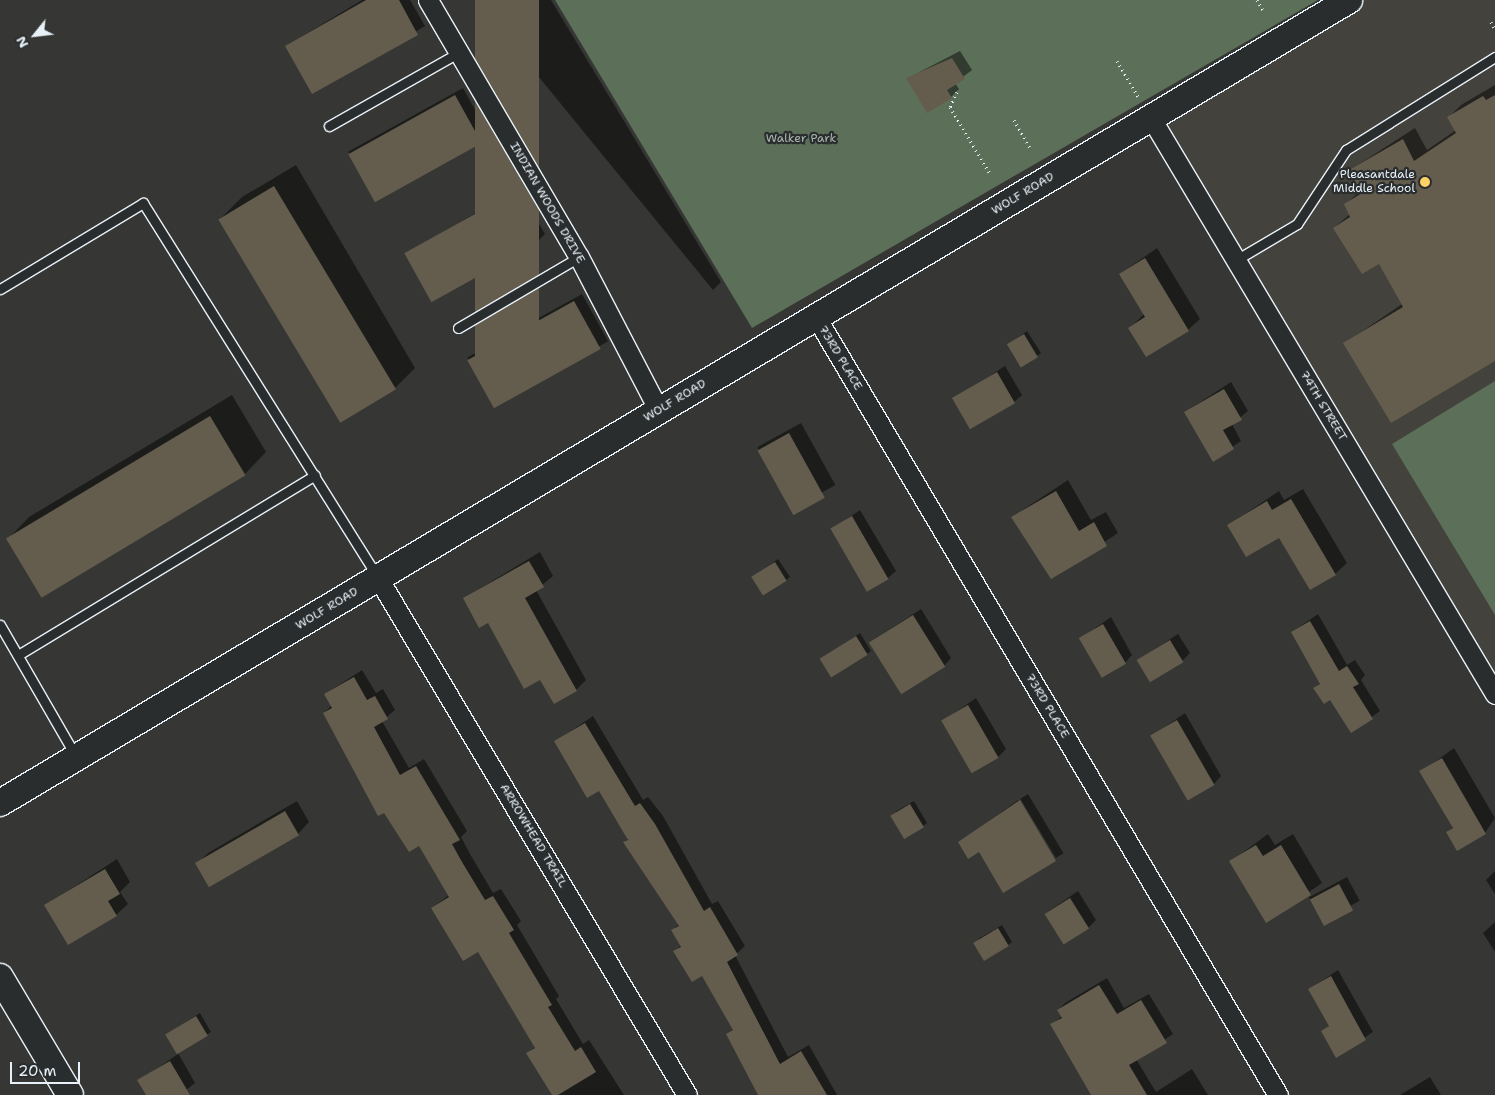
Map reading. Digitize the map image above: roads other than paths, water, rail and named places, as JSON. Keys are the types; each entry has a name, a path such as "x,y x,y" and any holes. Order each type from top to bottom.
{"street":[{"name":"INDIAN WOODS DRIVE","path":"428,0 579,257 659,411"},
{"name":"WOLF ROAD","path":"0,803 1349,0"},
{"name":"74TH STREET","path":"1151,118 1495,694"},
{"name":"73RD PLACE","path":"816,317 1278,1095"},
{"name":"ARROWHEAD TRAIL","path":"378,578 687,1095"},
{"path":"0,977 70,1095"}],"lane":[{"path":"329,126 460,52"},
{"path":"1236,260 1296,224 1346,150 1495,57"},
{"path":"0,289 143,203 315,474 378,578"},
{"path":"458,328 579,257"},
{"path":"18,655 315,474"},
{"path":"0,625 77,757"}],"place":[{"name":"Pleasantdale Middle School","path":"1425,182"}],"park label":[{"name":"Walker Park","path":"801,139"}]}
